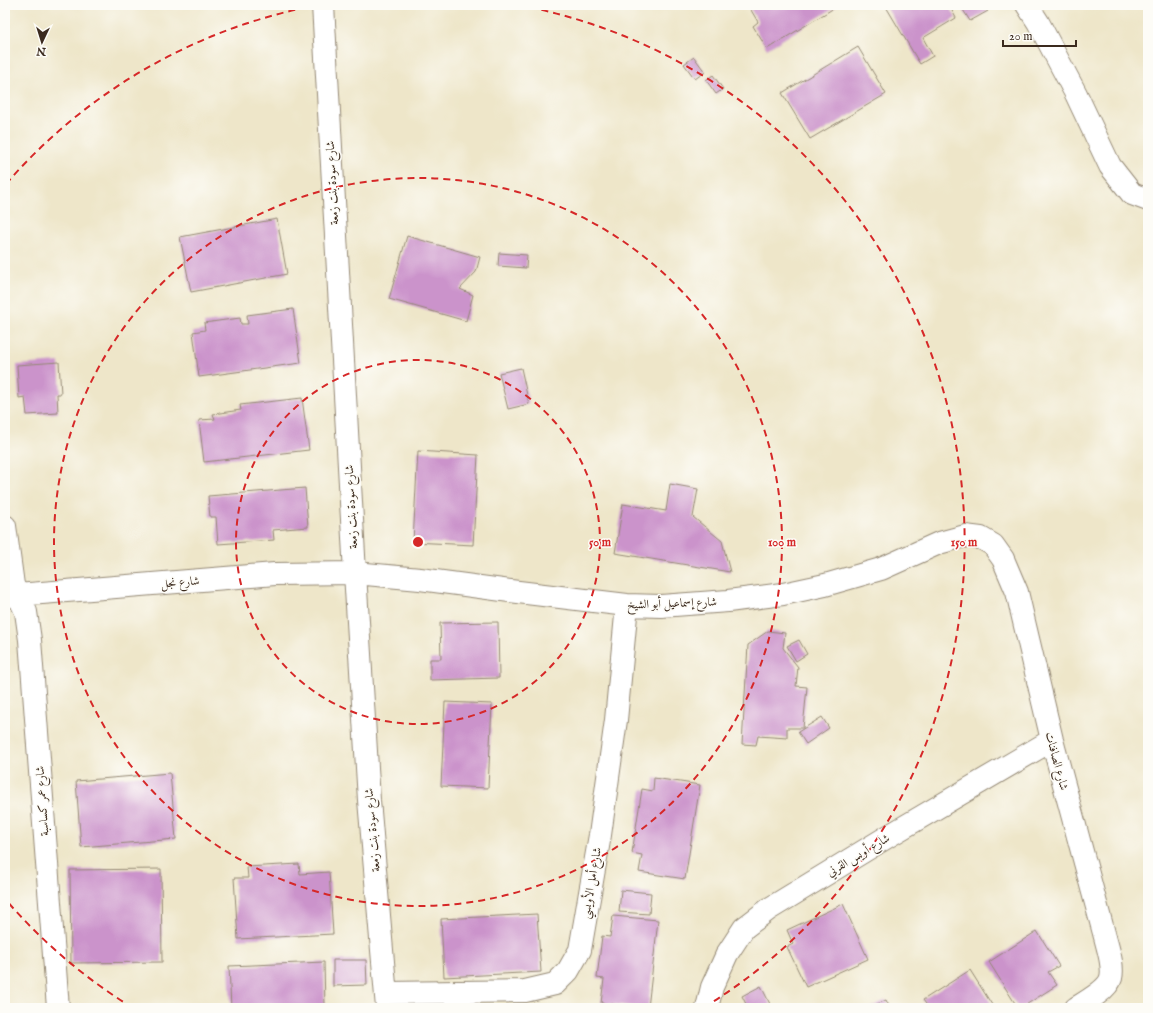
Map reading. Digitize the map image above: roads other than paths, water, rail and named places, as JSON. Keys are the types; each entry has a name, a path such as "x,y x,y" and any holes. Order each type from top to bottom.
{"street":[{"name":"شارع سودة بنت زمعة","path":"323,5 354,573 369,800 386,1000"},
{"path":"1027,5 1038,22 1076,94 1110,166 1132,194 1148,200"},
{"name":"شارع عمر كساسبة","path":"5,526 13,585 12,596 26,612 30,640 58,1008"},
{"name":"شارع إسماعيل أبو الشيخ","path":"354,573 420,579 627,605 661,606 728,601 783,594 825,586 881,569 939,542 965,536 981,538"},
{"name":"شارع الصافنات","path":"981,538 993,545 1003,559 1017,592 1052,740 1111,963 1111,978 1102,991 1076,1008"},
{"name":"شارع نجل","path":"12,596 275,574 354,573"},
{"name":"شارع أمل الأويسي","path":"386,1000 525,991 555,984 568,971 580,950 600,835 616,720 627,605"},
{"name":"شارع أويس القرني","path":"707,1008 712,987 727,954 744,928 782,901 1052,740"}]}
